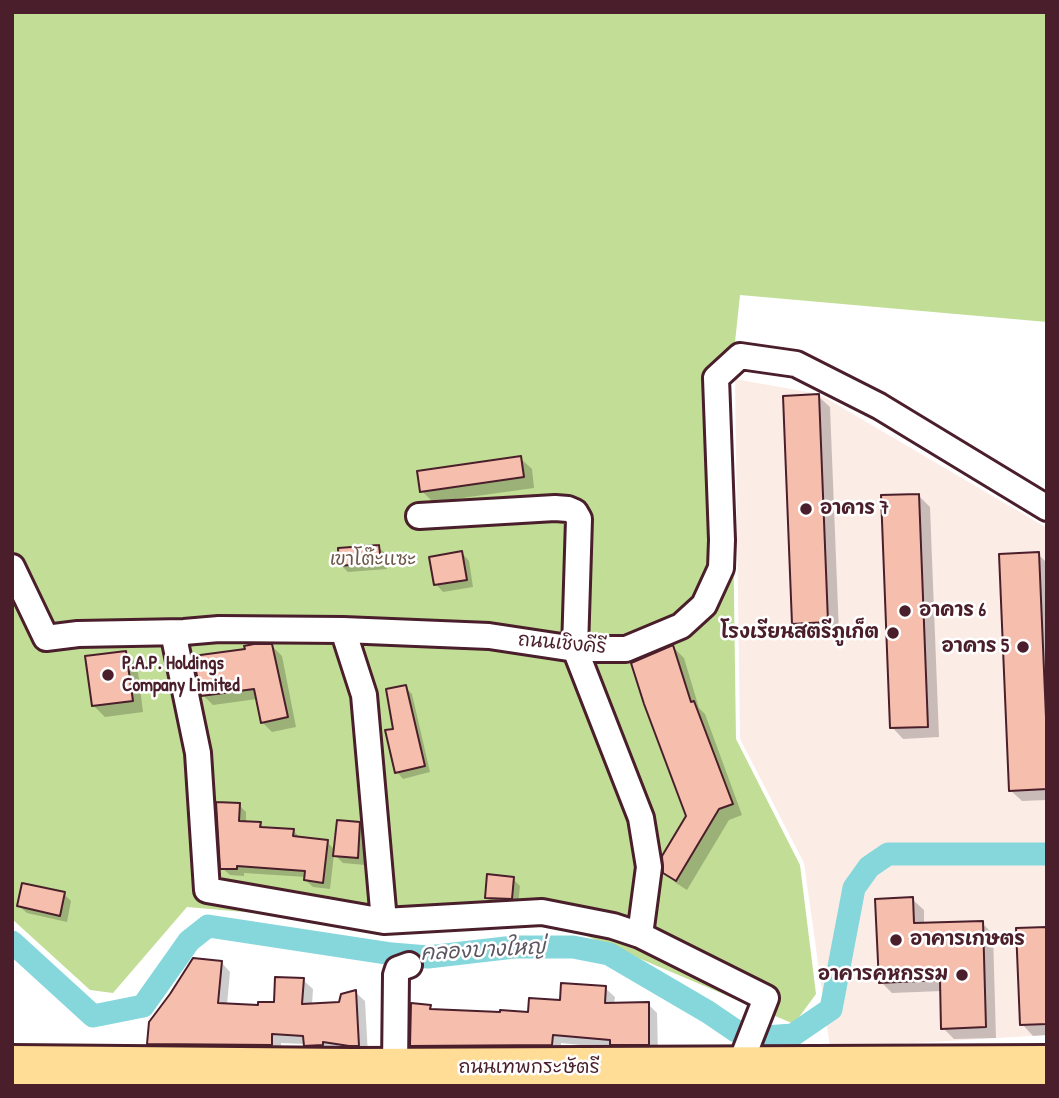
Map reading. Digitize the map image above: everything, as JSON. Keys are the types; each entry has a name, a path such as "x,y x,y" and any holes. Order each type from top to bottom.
{"main road":[{"name":"ถนนเทพกระษัตรี","path":"12,1065 353,1077 395,1068 741,1062 1047,1065"}],"street":[{"name":"ถนนเชิงคีรี","path":"12,567 46,638 78,634 219,629 343,630 489,636 575,649 626,649 681,626 704,605 720,568 722,540 716,378 740,356 796,364 879,406 1047,508"},
{"path":"419,516 547,508 568,509 575,512 579,519 575,649 641,818 649,867 640,935"},
{"path":"343,630 364,695 384,921"},
{"path":"184,632 175,642 198,753 207,890 410,926 542,912 613,926 640,935 766,998 741,1062"},
{"path":"395,1068 396,975 398,969 409,965"}],"shaded area":[{"name":"โรงเรียนสตรีภูเก็ต","path":"735,379 819,394 1047,528 1047,1035 830,1048 804,863 740,739"}],"green space":[{"name":"เขาโต๊ะแซะ","path":"12,12 1047,12 1047,322 740,295 731,380 736,739 800,865 816,994 794,1024 551,921 393,925 187,907 113,993 90,990 12,919"}],"building":[{"name":"อาคาร 7","path":"819,394 828,622 792,624 783,396"},
{"path":"521,456 524,477 420,492 417,471"},
{"name":"อาคาร 6","path":"919,494 928,727 890,728 881,495"},
{"path":"379,545 381,562 339,566 338,548"},
{"path":"462,551 467,580 434,585 429,557"},
{"name":"อาคาร 5","path":"1039,552 1047,789 1009,791 999,554"},
{"path":"272,644 288,717 261,723 254,689 201,696 193,656 245,649 244,646"},
{"path":"673,645 691,702 694,701 733,804 719,809 676,881 663,873 662,856 686,816 631,663"},
{"path":"126,651 133,701 92,706 85,656"},
{"path":"406,685 425,766 395,773 385,730 393,729 386,689"},
{"path":"216,802 240,803 239,821 261,822 260,827 294,829 293,836 328,840 323,883 304,880 305,871 237,866 237,869 220,869"},
{"path":"337,820 360,822 358,858 333,856"},
{"path":"487,874 514,877 512,899 485,898"},
{"path":"22,883 65,892 60,916 17,906"},
{"path":"913,897 914,923 983,921 986,1027 941,1029 940,980 879,983 875,899"},
{"path":"1047,927 1047,1024 1020,1025 1016,928"},
{"path":"193,958 222,961 218,1003 258,1005 258,1002 274,1002 275,977 304,978 302,1004 339,1002 341,994 356,990 359,1046 323,1042 323,1045 304,1046 303,1036 272,1034 272,1045 147,1044 149,1022"},
{"path":"561,983 606,986 605,1003 649,1002 649,1045 610,1045 610,1040 553,1035 552,1045 410,1046 411,1003 431,1005 430,1009 528,1012 529,998 560,1000"}],"waterway":[{"name":"คลองบางใหญ่","path":"12,942 93,1016 143,1006 189,941 208,926 428,957 514,947 573,947 609,954 736,1031 765,1037 793,1035 831,1009 854,888 869,867 888,854 1047,854"}],"place":[{"name":"อาคาร 7","path":"806,509"},
{"name":"อาคาร 6","path":"905,611"},
{"name":"โรงเรียนสตรีภูเก็ต","path":"893,633"},
{"name":"อาคาร 5","path":"1023,647"},
{"name":"P.A.P. Holdings Company Limited","path":"108,675"},
{"name":"อาคารเกษตร","path":"896,940"},
{"name":"อาคารคหกรรม","path":"962,975"}]}
